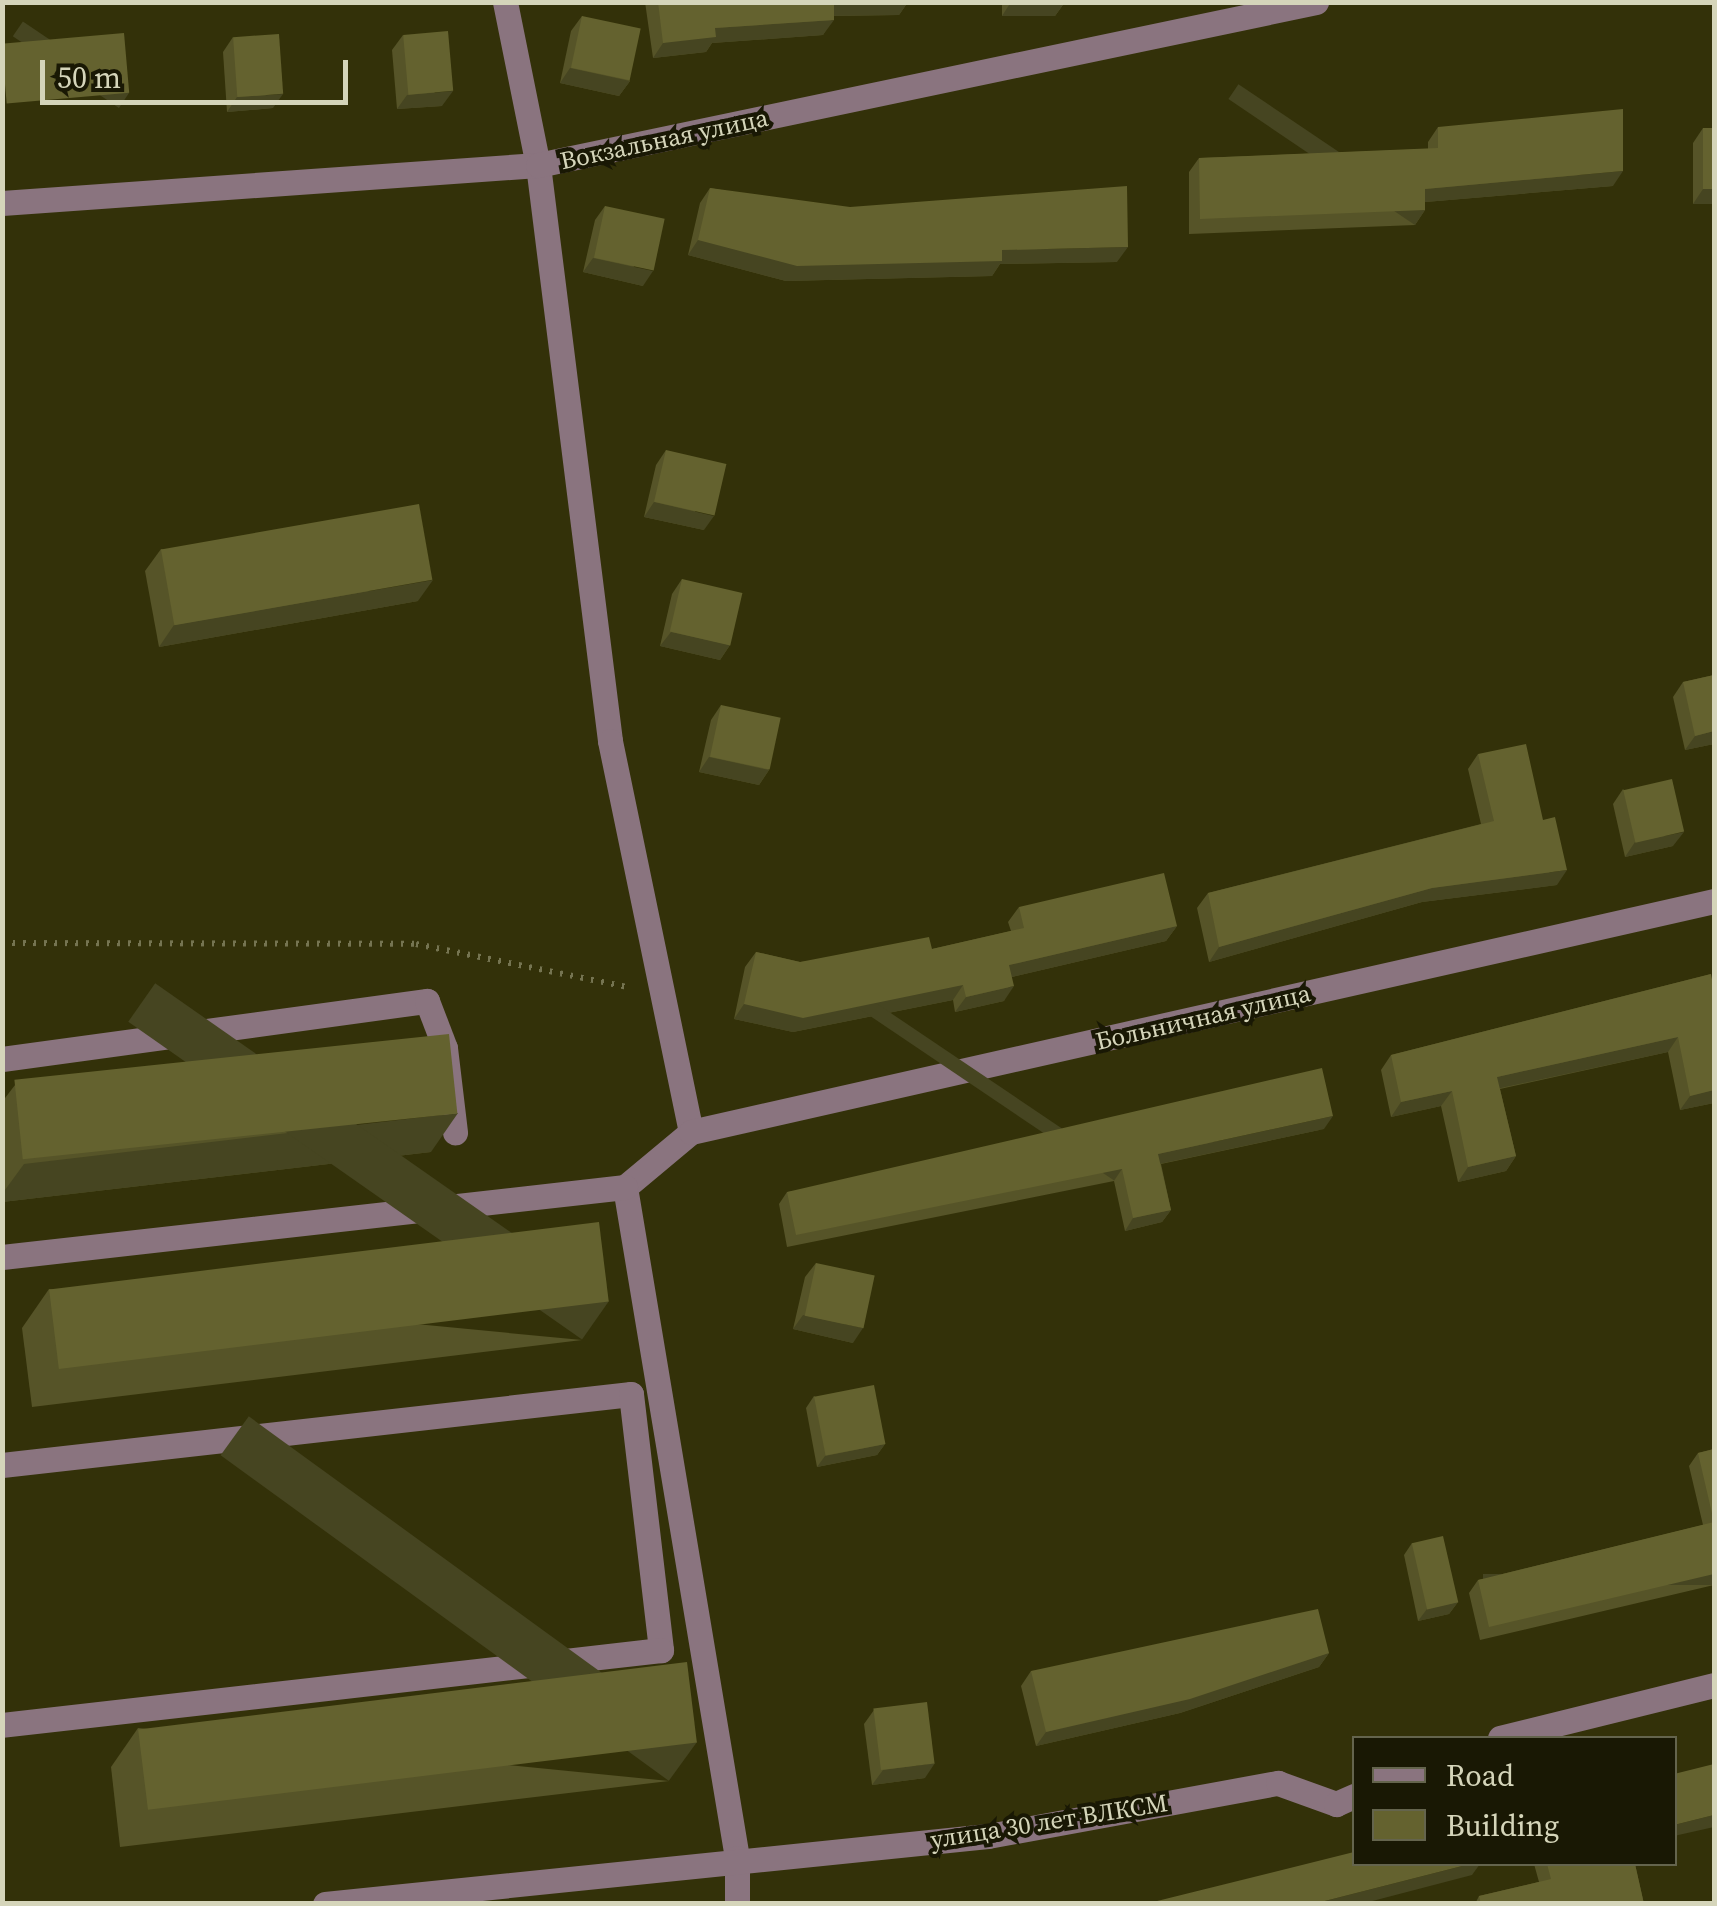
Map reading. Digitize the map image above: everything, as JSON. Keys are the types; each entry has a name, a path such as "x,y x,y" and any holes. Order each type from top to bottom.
{"street":[{"path":"2,1257 625,1187 691,1132 610,741 538,165 505,2"},
{"name":"Вокзальная улица","path":"2,202 538,165 1316,2"},
{"name":"Больничная улица","path":"691,1132 1714,901"},
{"path":"2,1059 427,1001 445,1048 455,1132"},
{"path":"625,1187 737,1858 737,1904"},
{"path":"2,1465 631,1394 661,1650 2,1725"},
{"path":"1508,1736 1714,1685"},
{"name":"улица 30 лет ВЛКСМ","path":"326,1904 737,1858 988,1836 1278,1783 1336,1804 1352,1797"}],"path":[{"path":"2,943 416,944 662,994"}],"building":[{"path":"658,2 834,2 834,20 715,28 716,37 663,43"},
{"path":"582,16 641,28 630,80 571,68"},
{"path":"448,31 453,91 408,95 403,35"},
{"path":"124,33 129,93 7,103 2,44"},
{"path":"279,34 283,94 237,97 233,37"},
{"path":"1623,109 1623,171 1425,189 1425,210 1200,219 1199,158 1438,148 1438,127"},
{"path":"1703,128 1714,128 1714,189 1703,189"},
{"path":"1127,186 1128,247 1002,250 1002,261 797,266 698,240 710,188 850,207"},
{"path":"605,206 665,219 654,271 594,258"},
{"path":"666,450 726,464 714,516 654,502"},
{"path":"419,504 432,580 174,625 161,549"},
{"path":"682,579 742,593 730,646 670,632"},
{"path":"1714,675 1714,731 1695,736 1683,682"},
{"path":"721,705 781,718 770,770 710,757"},
{"path":"1526,744 1543,820 1555,817 1567,870 1432,888 1219,947 1208,893 1494,821 1478,754"},
{"path":"1672,779 1684,832 1635,843 1623,790"},
{"path":"1164,873 1177,926 1009,965 1014,986 966,997 963,985 803,1018 744,1004 756,952 800,962 929,937 932,949 1024,928 1019,907"},
{"path":"1711,974 1714,1090 1690,1096 1678,1037 1497,1077 1516,1156 1468,1167 1452,1091 1401,1102 1391,1055"},
{"path":"449,1034 457,1114 23,1159 14,1080"},
{"path":"1322,1068 1333,1116 1158,1154 1171,1210 1133,1218 1122,1169 796,1235 787,1192"},
{"path":"599,1222 609,1301 59,1369 49,1290"},
{"path":"816,1263 875,1275 863,1328 805,1316"},
{"path":"874,1385 885,1444 826,1456 814,1397"},
{"path":"1714,1449 1714,1522 1698,1453"},
{"path":"1714,1522 1714,1574 1489,1627 1478,1580"},
{"path":"1443,1536 1458,1602 1427,1609 1412,1543"},
{"path":"1318,1609 1329,1653 1190,1699 1046,1732 1031,1671"},
{"path":"687,1662 697,1742 148,1810 138,1729"},
{"path":"927,1702 935,1764 881,1770 873,1709"},
{"path":"1714,1764 1714,1815 1677,1824 1677,1773"},
{"path":"1352,1852 1352,1866 1462,1866 1313,1904 1145,1904"},
{"path":"1548,1866 1635,1866 1644,1904 1481,1904 1479,1896 1551,1879"}]}
